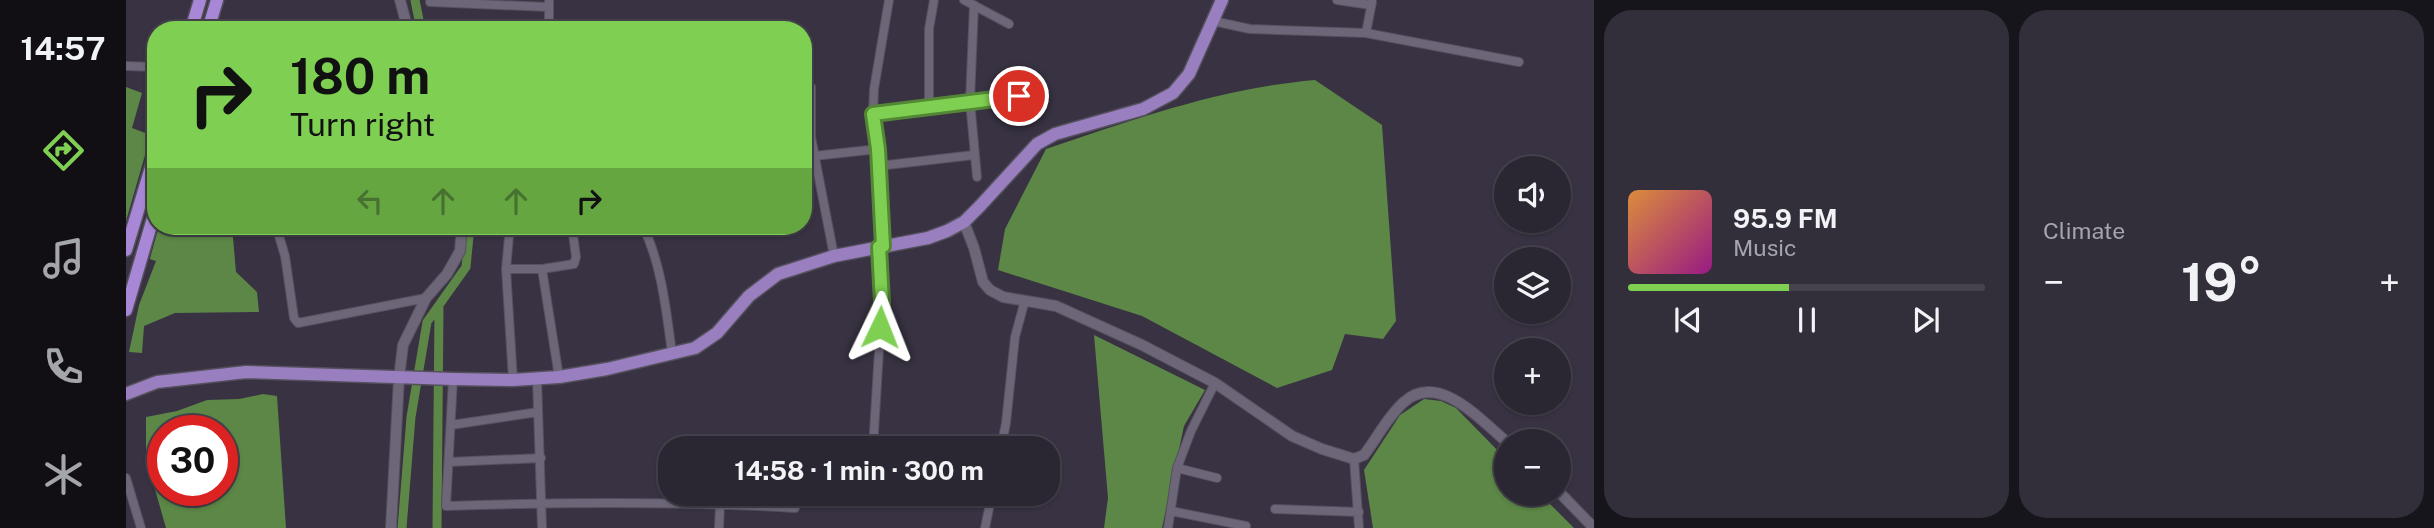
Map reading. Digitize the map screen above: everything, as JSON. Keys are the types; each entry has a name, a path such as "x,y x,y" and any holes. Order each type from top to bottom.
{"highway":[{"path":"194,21 200,0"},
{"path":"211,21 217,0"},
{"path":"126,250 147,181"},
{"path":"126,310 148,235"}],"main road":[{"path":"126,394 156,382 246,372 403,378 537,379 607,369 695,348 718,333 750,296 778,274 834,256 928,238 964,222 1037,144 1055,134 1143,109 1173,93 1189,74 1222,0"}],"street":[{"path":"400,0 406,21"},
{"path":"874,436 882,302 878,149 873,114 874,89 889,0"},
{"path":"929,106 929,29 934,0"},
{"path":"964,0 1009,24"},
{"path":"1337,0 1372,3 1366,33"},
{"path":"430,2 549,4"},
{"path":"974,5 970,101 977,177"},
{"path":"1213,21 1250,29 1366,33 1519,62"},
{"path":"126,66 147,67"},
{"path":"873,114 1019,96"},
{"path":"812,140 834,256"},
{"path":"814,156 878,149"},
{"path":"878,166 974,155"},
{"path":"964,222 983,282 990,290 1003,297 1056,306 1142,345 1214,383 1292,436 1322,449 1354,459 1364,455 1402,404 1419,393 1428,391 1457,401 1494,431"},
{"path":"279,235 285,257 294,318 298,323 426,298"},
{"path":"391,528 403,378 403,345 426,298 447,274 460,251 461,235"},
{"path":"509,235 506,269 513,380"},
{"path":"506,269 574,264 576,257 573,235"},
{"path":"647,235 654,249 664,292 672,354"},
{"path":"542,268 559,377"},
{"path":"1003,436 1015,337 1025,300"},
{"path":"449,379 451,425 446,506 658,504"},
{"path":"537,379 542,528"},
{"path":"1168,528 1178,468 1191,431 1214,383"},
{"path":"451,425 538,412"},
{"path":"449,462 541,458"},
{"path":"1354,459 1359,528"},
{"path":"1178,468 1217,478"},
{"path":"126,478 141,528"},
{"path":"1571,504 1594,528"},
{"path":"719,528 720,506"},
{"path":"758,506 795,508"},
{"path":"985,528 990,506"},
{"path":"1275,509 1359,512"},
{"path":"1171,511 1246,526"}],"shaded area":[{"path":"1315,80 1382,125 1396,321 1383,339 1345,334 1332,370 1277,388 1142,316 998,270 1005,229 1046,149 1212,97"},
{"path":"126,87 142,93 132,128 147,134 147,235 233,235 236,272 257,292 259,312 175,313 144,326 142,353 129,352 139,305 156,261 126,252"},
{"path":"1094,335 1205,390 1184,426 1162,528 1104,528 1108,498"},
{"path":"263,394 277,396 286,528 166,528 160,506 238,506 238,415 156,415 207,400 239,399"},
{"path":"1424,399 1441,401 1456,408 1494,447 1494,506 1552,506 1574,528 1373,528 1364,470 1400,415"},
{"path":"147,417 147,462 146,458"}],"pier":[{"path":"147,148 147,235 156,235 149,262 126,255 126,221"}],"waterway":[{"path":"415,0 419,21"},
{"path":"402,528 411,417 427,322 466,267 469,235"},
{"path":"437,528 439,308"}],"route":[{"path":"880,327 882,302 879,247 883,246 878,149 873,114 1019,96"}]}
